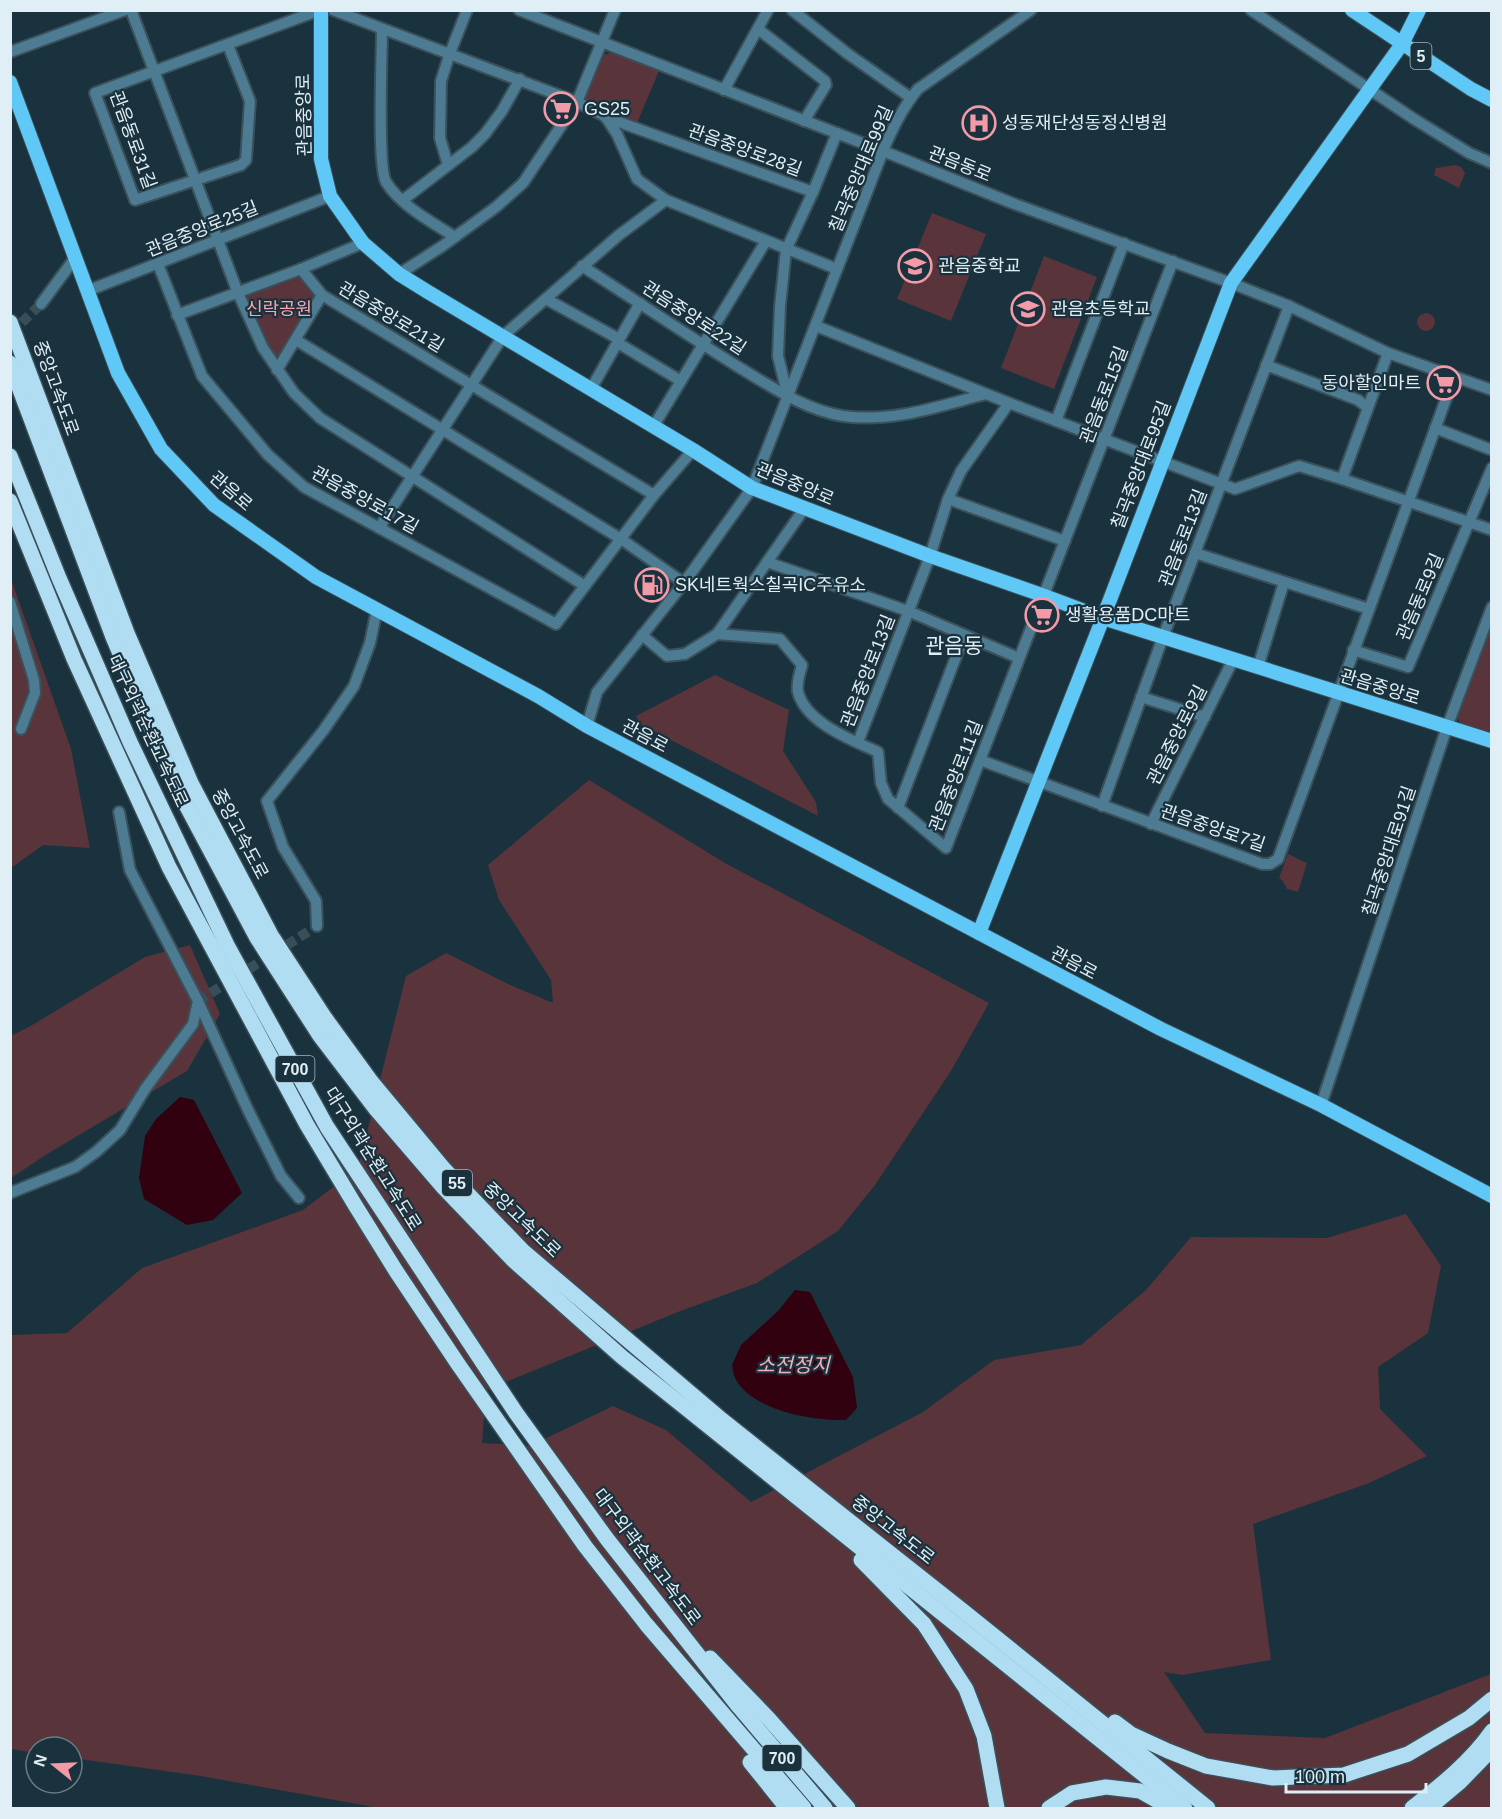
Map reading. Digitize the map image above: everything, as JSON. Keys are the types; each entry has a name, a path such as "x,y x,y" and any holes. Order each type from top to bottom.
{"highway":[{"name":"중앙고속도로","path":"10,322 127,633 191,783 271,935 325,1018 370,1080 444,1169 523,1251 722,1420 1208,1809"},
{"name":"중앙고속도로","path":"10,363 113,637 177,788 257,938 320,1036 375,1108 443,1187 514,1262 622,1357 1185,1809"},
{"name":"대구외곽순환고속도로","path":"10,456 63,588 130,742 227,945 327,1127 516,1413 606,1539 739,1707 825,1809"},
{"name":"대구외곽순환고속도로","path":"10,501 74,659 134,795 169,867 308,1125 396,1271 572,1528 619,1590 714,1706 804,1809"},
{"path":"820,1517 924,1624 966,1689 984,1736 997,1809"},
{"path":"619,1590 629,1610 656,1646 788,1809"},
{"path":"657,1603 768,1718 848,1809"},
{"path":"1028,1664 1131,1734 1206,1766 1273,1778 1344,1775 1408,1754 1469,1718 1491,1699"},
{"path":"1412,1809 1449,1778 1482,1744 1491,1731"},
{"path":"1429,1809 1460,1782 1491,1749"},
{"path":"1048,1809 1072,1793 1106,1787 1140,1791 1170,1809"}],"main road":[{"name":"관음중앙로","path":"320,10 321,159 330,196 363,243 399,274 693,450 752,488 930,556 1103,618 1491,741"},
{"name":"5","path":"1352,10 1491,100"},
{"name":"칠곡중앙대로95길","path":"979,933 1231,283 1402,44 1419,10"},
{"name":"관음로","path":"10,82 118,373 161,449 214,505 316,577 538,696 587,726 1161,1029 1321,1105 1491,1196"}],"street":[{"path":"10,52 125,10"},
{"path":"131,10 238,293 262,348 294,393 320,418 585,586"},
{"name":"관음중앙로","path":"154,73 320,10"},
{"name":"관음중앙로28길","path":"333,10 520,79 605,116 813,192 786,250 778,356 788,397"},
{"path":"448,165 440,138 441,81 467,10"},
{"name":"관음동로","path":"519,10 1012,203 1231,283 1289,306 1388,353 1491,390"},
{"path":"399,274 496,207 523,183 577,102 615,10"},
{"path":"724,90 768,10"},
{"path":"792,10 910,98"},
{"name":"칠곡중앙대로99길","path":"587,726 597,692 684,583 752,488 889,135 910,98 918,89 1031,10"},
{"path":"1251,10 1432,131 1491,163"},
{"path":"382,29 381,156 385,181 403,201 455,237"},
{"path":"758,29 825,81 826,85 804,121"},
{"name":"관음동로31길","path":"154,73 95,93 135,200 241,165 246,160 250,101 228,45"},
{"path":"403,201 472,147 485,134 502,111 520,79"},
{"path":"605,116 617,134 638,178 666,200 837,269"},
{"path":"813,192 837,133"},
{"name":"관음중앙로25길","path":"87,291 330,196"},
{"path":"379,528 503,336 619,235 666,200"},
{"path":"653,427 766,241"},
{"path":"177,315 301,269 363,243"},
{"path":"1056,421 1124,243"},
{"path":"41,304 75,258"},
{"name":"관음동로15길","path":"1042,595 1105,440 1173,261"},
{"name":"관음중앙로17길","path":"158,264 201,376 268,455 304,487 556,624 654,495 693,450"},
{"name":"관음중앙로22길","path":"582,266 788,397"},
{"name":"관음중앙로21길","path":"301,269 322,295 471,385"},
{"path":"277,370 322,295"},
{"path":"546,298 681,381"},
{"path":"591,389 640,303"},
{"name":"관음동로13길","path":"1141,698 1289,306"},
{"path":"816,326 1222,484"},
{"path":"296,340 621,539 684,583"},
{"path":"1388,353 1342,479 1491,530"},
{"path":"1266,365 1358,400 1367,407"},
{"path":"1338,693 1454,377"},
{"path":"471,385 654,495"},
{"path":"788,397 824,412 845,416 886,417 910,414 986,394"},
{"name":"관음중앙로13길","path":"858,742 930,556 948,499 961,471 1009,403"},
{"path":"1435,428 1491,450"},
{"name":"관음동로13길","path":"1222,484 1235,489 1299,466 1342,479"},
{"name":"관음동로9길","path":"1353,650 1408,667 1491,468"},
{"path":"948,499 1065,541"},
{"path":"642,635 667,656 685,654 717,634 804,509"},
{"path":"1195,553 1369,609"},
{"name":"관음중앙로13길","path":"767,562 908,611"},
{"path":"1258,667 1284,582"},
{"name":"관음중앙로11길","path":"717,634 780,639 802,665 797,690 800,699 816,719 878,752 881,783 888,799 946,848 1042,595"},
{"path":"10,602 34,680 35,693 21,729"},
{"name":"칠곡중앙대로91길","path":"1321,1105 1447,727 1491,607"},
{"path":"316,926 316,901 283,847 267,801 323,731 354,686 370,643 377,609"},
{"path":"908,611 1019,658"},
{"path":"898,808 964,636"},
{"name":"관음중앙로9길","path":"1151,824 1233,660"},
{"name":"관음중앙로7길","path":"980,760 1262,864 1270,864 1278,859 1338,693"},
{"path":"1102,806 1141,698 1205,717"},
{"path":"118,812 130,870 198,1001 281,1176 298,1198"},
{"path":"10,1194 75,1167 120,1130 145,1089 193,1024 198,1001"}],"green space":[{"path":"612,52 659,71 637,123 597,108 585,100 604,55"},
{"path":"1455,165 1461,167 1465,173 1459,188 1434,175 1436,168"},
{"path":"932,213 986,234 951,321 897,299"},
{"path":"1044,256 1097,277 1054,389 1001,368"},
{"name":"신락공원","path":"293,275 307,284 316,300 281,355 271,355 246,302 250,292"},
{"path":"1426,313 1432,316 1435,322 1432,328 1426,331 1420,328 1417,322 1420,316"},
{"path":"10,576 71,749 90,848 43,845 11,868"},
{"path":"1491,626 1491,735 1461,725 1456,714"},
{"path":"715,675 789,710 783,751 816,802 818,816 640,724 636,716"},
{"path":"589,780 725,863 989,1003 951,1071 875,1185 838,1231 757,1283 678,1312 486,1390 482,1443 530,1446 613,1406 666,1430 751,1502 923,1412 994,1360 1081,1345 1146,1290 1191,1237 1327,1238 1406,1214 1441,1266 1428,1333 1378,1367 1380,1409 1427,1456 1369,1483 1253,1524 1271,1660 1182,1675 1164,1672 1205,1733 1325,1738 1491,1674 1491,1808 379,1808 201,1776 84,1760 84,1735 24,1735 24,1751 11,1749 11,1335 67,1333 142,1268 303,1210 358,1168 406,976 446,953 508,984 553,1003 551,980 499,900 488,865"},
{"path":"1288,854 1307,863 1298,892 1287,889 1279,878"},
{"path":"190,945 220,1014 187,1071 47,1154 11,1178 11,1036 145,957"}],"water":[{"path":"180,1097 194,1100 242,1193 213,1220 187,1225 144,1199 139,1178 145,1136 156,1119"},
{"name":"소전정지","path":"795,1290 810,1292 853,1377 857,1408 846,1420 784,1412 755,1399 743,1389 734,1376 732,1365 741,1345 778,1311"}],"tunnel":[{"path":"11,333 41,304"},
{"path":"198,1001 317,926"}],"place":[{"name":"GS25","path":"561,109"},
{"name":"성동재단성동정신병원","path":"979,123"},
{"name":"관음중학교","path":"915,266"},
{"name":"관음초등학교","path":"1028,309"},
{"name":"동아할인마트","path":"1444,383"},
{"name":"SK네트웍스칠곡IC주유소","path":"652,585"},
{"name":"생활용품DC마트","path":"1042,615"}],"district":[{"name":"관음동","path":"954,646"}]}
